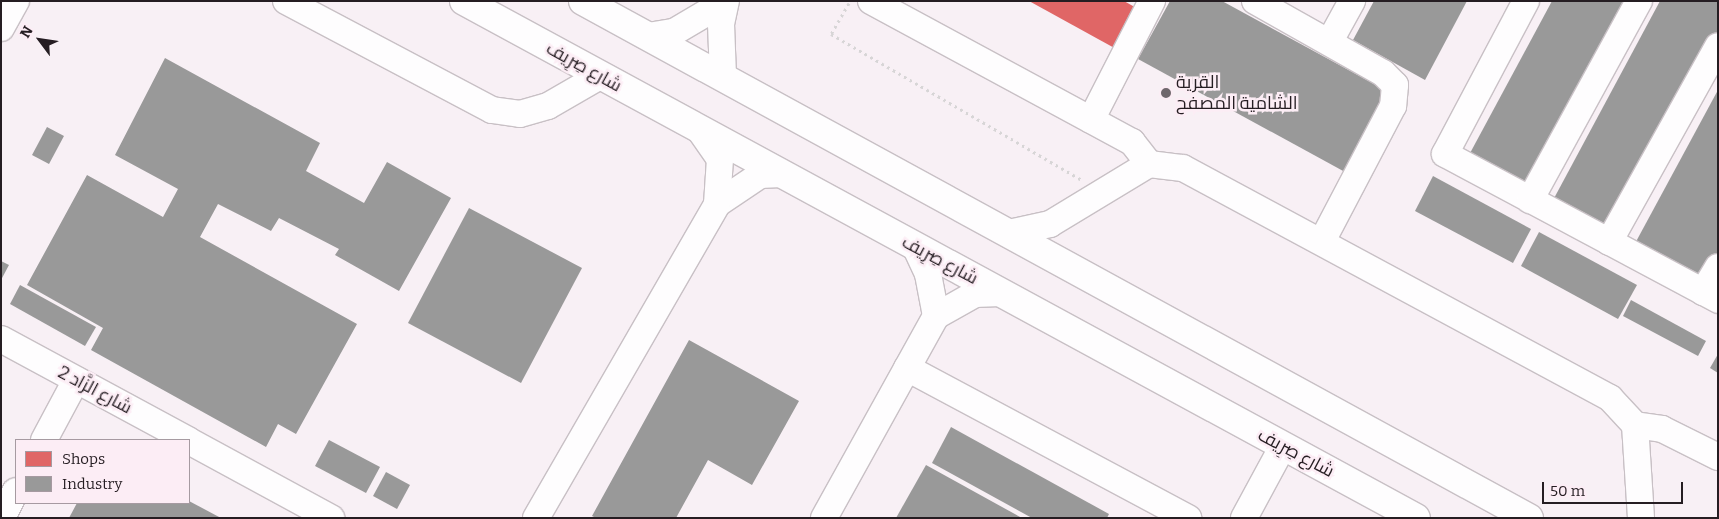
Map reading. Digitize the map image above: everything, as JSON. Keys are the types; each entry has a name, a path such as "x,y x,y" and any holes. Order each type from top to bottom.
{"main road":[{"name":"شارع صِرِيف","path":"464,1 1416,518"},
{"path":"583,1 724,76 1529,518"}],"street":[{"path":"1,28 16,1"},
{"path":"286,1 492,110 520,114 548,106 600,76"},
{"path":"871,1 1132,142 1149,164"},
{"path":"1091,120 1152,1"},
{"path":"1255,1 1330,41 1383,73 1395,86 1393,106 1322,241"},
{"path":"1330,41 1352,1"},
{"path":"1526,1 1445,154 1711,296 1718,267"},
{"path":"1530,200 1639,1"},
{"path":"648,36 674,32 725,2"},
{"path":"724,76 720,31 725,2"},
{"path":"1609,242 1718,46"},
{"path":"536,518 716,204 720,159 700,130"},
{"path":"1009,233 1050,224 1149,164 1184,168 1610,398 1635,425 1662,429 1718,457"},
{"path":"716,204 760,175 781,174"},
{"path":"915,246 928,274 936,316"},
{"path":"824,518 936,316 975,294 1000,293"},
{"name":"شارع الزَّاد 2","path":"1,340 186,439"},
{"path":"907,368 1188,518"},
{"path":"45,439 76,380"},
{"path":"1635,425 1641,518"},
{"name":"شارع الزَّاد 2","path":"190,441 331,518"},
{"path":"1250,516 1283,446"}],"path":[{"path":"850,1 831,34 1083,180 1102,171 1113,186"}],"building: Shops":[{"path":"1029,1 1124,1 1140,10 1118,50"}],"building: Industry":[{"path":"1170,1 1222,1 1389,92 1345,172 1138,59"},
{"path":"1374,1 1467,1 1425,80 1353,40"},
{"path":"1552,1 1629,1 1528,187 1469,155"},
{"path":"1660,1 1718,1 1718,37 1612,234 1552,202"},
{"path":"165,58 320,143 306,171 364,203 387,162 451,198 399,291 335,255 339,249 279,218 271,231 218,204 200,237 357,324 296,434 278,424 266,447 91,350 103,328 27,285 87,175 163,217 178,189 115,155"},
{"path":"1718,90 1718,261 1703,288 1632,249"},
{"path":"47,127 64,136 49,164 32,155"},
{"path":"1433,176 1531,229 1513,263 1415,211"},
{"path":"469,208 582,268 521,383 408,323"},
{"path":"1539,232 1637,285 1618,319 1521,266"},
{"path":"1,261 9,265 1,280"},
{"path":"20,285 96,327 85,346 10,304"},
{"path":"1631,300 1706,341 1698,356 1623,316"},
{"path":"689,340 799,401 752,485 708,460 676,518 596,518 592,516"},
{"path":"1718,354 1718,373 1710,368"},
{"path":"951,427 1109,514 1107,518 1032,518 932,463"},
{"path":"329,440 380,467 366,493 315,466"},
{"path":"926,465 1022,518 896,518"},
{"path":"386,472 410,485 397,509 373,496"},
{"path":"190,502 221,518 69,518 76,504 190,504"}],"place":[{"name":"القرية الشامية المصفح","path":"1166,93"}]}
